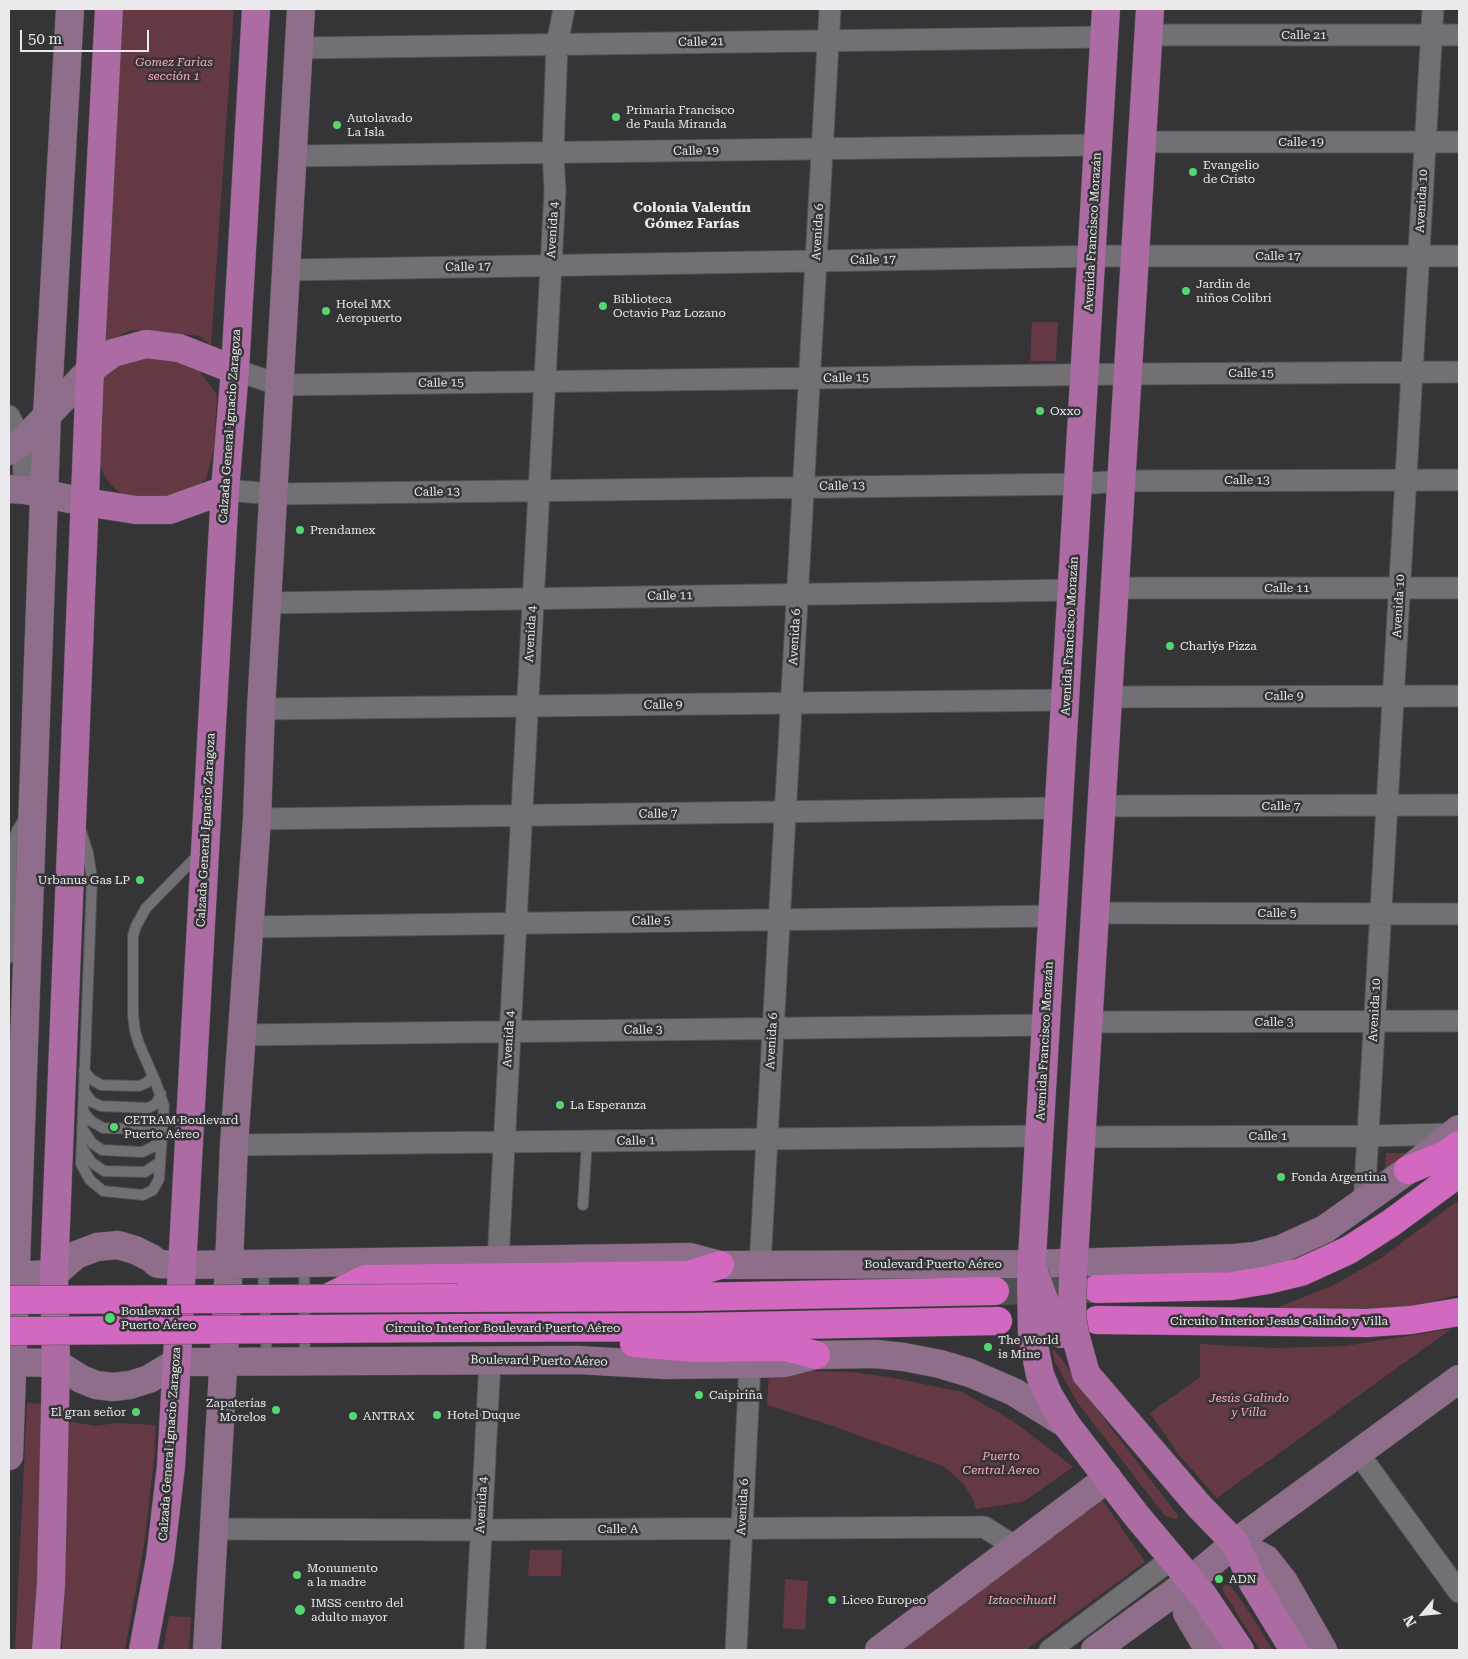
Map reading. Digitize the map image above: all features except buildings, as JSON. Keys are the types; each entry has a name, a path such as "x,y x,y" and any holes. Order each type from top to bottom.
{"highway":[{"path":"1408,1170 1445,1155 1457,1136"},
{"path":"1097,1289 1232,1286 1301,1272 1349,1250 1391,1223 1459,1172"},
{"path":"325,1299 365,1279 688,1275 720,1265"},
{"path":"11,1284 325,1299 691,1297 995,1291"},
{"name":"Circuito Interior Jesús Galindo y Villa","path":"1097,1320 1367,1323 1411,1320 1458,1312"},
{"name":"Circuito Interior Boulevard Puerto Aéreo","path":"9,1330 580,1327 998,1321"},
{"path":"580,1327 620,1342 694,1348 785,1347 816,1355"}],"main road":[{"path":"9,1456 11,1284 22,985 33,811 26,491 47,415 70,9"},
{"path":"46,1650 51,1584 56,1363 54,1274 90,370 109,9"},
{"name":"Calzada General Ignacio Zaragoza","path":"143,1650 164,1530 171,1466 172,1416 177,1362 225,490 235,370 256,9"},
{"path":"207,1650 240,1035 257,820 261,710 301,9"},
{"name":"Avenida Francisco Morazán","path":"1106,9 1030,1315 1040,1375 1048,1394 1066,1424 1191,1580 1240,1650"},
{"path":"1149,22 1073,1268 1072,1316 1068,1334 1071,1352 1086,1374 1199,1506 1234,1543 1253,1583 1294,1650"},
{"path":"15,446 90,370 113,353 146,344 179,348 235,370"},
{"path":"26,491 136,510 169,510 225,490"},
{"path":"1068,1334 1048,1310 1033,1271 1234,1258 1255,1256 1281,1249 1325,1229 1408,1170"},
{"name":"Boulevard Puerto Aéreo","path":"54,1274 76,1255 97,1247 118,1245 134,1250 158,1264 181,1265 498,1260 581,1254 690,1258 720,1265 1033,1271"},
{"path":"11,1284 54,1274"},
{"name":"Boulevard Puerto Aéreo","path":"177,1362 578,1360 665,1365 784,1363 816,1355 876,1354 940,1364 970,1373 1014,1392 1066,1424"},
{"path":"10,1362 56,1363 80,1379 96,1385 113,1387 149,1380 177,1362"},
{"path":"1095,1650 1191,1580 1234,1543 1459,1379"},
{"path":"879,1650 1108,1478"},
{"path":"1234,1543 1266,1560 1284,1582 1323,1650"},
{"path":"1191,1580 1187,1613 1210,1650"}],"street":[{"name":"Avenida 4","path":"498,1260 555,191 544,153 547,44 564,9"},
{"name":"Avenida 6","path":"760,1265 830,9"},
{"name":"Avenida 10","path":"1364,1203 1433,9"},
{"name":"Calle 21","path":"1149,22 1459,35"},
{"name":"Calle 21","path":"298,48 1104,37"},
{"name":"Calle 19","path":"1142,142 1459,142"},
{"name":"Calle 19","path":"294,156 1098,145"},
{"name":"Calle 17","path":"287,270 1135,256 1459,256"},
{"name":"Calle 15","path":"235,370 280,385 1128,374 1459,372"},
{"path":"9,416 26,491"},
{"name":"Calle 13","path":"225,490 273,494 1079,484 1122,481 1459,480"},
{"name":"Calle 11","path":"1115,588 1459,588"},
{"name":"Calle 11","path":"267,603 1072,590"},
{"name":"Calle 9","path":"1109,697 1459,696"},
{"name":"Calle 9","path":"261,710 1066,700"},
{"name":"Calle 7","path":"1102,806 1459,805"},
{"name":"Calle 7","path":"257,820 1059,808"},
{"name":"Calle 5","path":"1096,912 1459,914"},
{"name":"Calle 5","path":"249,927 1053,916"},
{"name":"Calle 3","path":"1089,1022 1459,1021"},
{"name":"Calle 3","path":"240,1035 1046,1026"},
{"name":"Calle 1","path":"234,1145 1039,1136"},
{"name":"Calle 1","path":"1082,1137 1457,1136"},
{"name":"Avenida 4","path":"475,1650 490,1360"},
{"name":"Avenida 6","path":"736,1650 750,1364"},
{"path":"1358,1453 1457,1599"},
{"name":"Calle A","path":"214,1529 481,1530 984,1527 1016,1547"},
{"path":"1050,1650 1173,1558"}],"lane":[{"path":"73,806 88,853 92,880 81,1164 90,1180 103,1191 143,1195 153,1190 159,1179 164,1106 154,1077 139,1044 132,1015 133,936 146,908 205,848"},
{"path":"9,958 12,844 23,820 33,811"},
{"path":"84,1071 91,1079 101,1085 139,1086 154,1077"},
{"path":"83,1090 88,1099 101,1106 148,1108 156,1104 160,1094"},
{"path":"83,1111 91,1121 103,1128 145,1129 155,1126 163,1118"},
{"path":"82,1128 92,1142 102,1150 142,1152 153,1147 162,1139"},
{"path":"583,1205 586,1141"},
{"path":"82,1148 91,1162 104,1171 145,1172 156,1167 160,1162"},
{"path":"304,1263 305,1361"},
{"path":"263,1264 267,1361"}],"green space":[{"name":"Gomez Farias sección 1","path":"123,9 234,9 211,345 199,336 131,330 103,343"},
{"path":"1032,322 1058,322 1056,361 1030,361"},
{"path":"168,356 197,368 217,395 214,449 206,479 180,498 127,499 111,485 98,465 103,380 107,365 134,357"},
{"path":"1386,1153 1409,1153 1385,1171"},
{"path":"1459,1200 1459,1295 1422,1304 1376,1311 1270,1310 1332,1286 1381,1258"},
{"name":"Jesús Galindo y Villa","path":"1451,1329 1217,1498 1179,1455 1150,1413 1200,1377 1200,1344 1272,1348 1345,1346"},
{"path":"1054,1350 1082,1390 1177,1514 1178,1518 1165,1516 1077,1402 1055,1362 1052,1351"},
{"name":"Puerto Central Aereo","path":"803,1371 852,1372 889,1377 962,1392 1013,1421 1073,1467 1023,1502 976,1509 973,1499 963,1483 943,1466 830,1425 767,1405 769,1373"},
{"path":"27,1403 47,1404 36,1650 15,1650"},
{"path":"72,1422 96,1426 116,1423 156,1425 144,1545 125,1650 62,1650 67,1423"},
{"name":"Iztaccihuatl","path":"1097,1492 1145,1562 1026,1650 884,1650"},
{"path":"530,1550 562,1550 561,1576 528,1576"},
{"path":"785,1579 808,1581 805,1630 783,1628"},
{"path":"1226,1584 1231,1586 1254,1619 1272,1650 1260,1650 1223,1591 1222,1588"},
{"path":"169,1616 191,1617 189,1650 163,1650"}],"tunnel":[{"path":"995,1291 1095,1289"}],"place":[{"name":"Primaria Francisco de Paula Miranda","path":"616,117"},
{"name":"Autolavado La Isla","path":"337,125"},
{"name":"Evangelio de Cristo","path":"1193,172"},
{"name":"Jardin de niños Colibri","path":"1186,291"},
{"name":"Biblioteca Octavio Paz Lozano","path":"603,306"},
{"name":"Hotel MX Aeropuerto","path":"326,311"},
{"name":"Oxxo","path":"1040,411"},
{"name":"Prendamex","path":"300,530"},
{"name":"Charly´s Pizza","path":"1170,646"},
{"name":"Urbanus Gas LP","path":"140,880"},
{"name":"La Esperanza","path":"560,1105"},
{"name":"CETRAM Boulevard Puerto Aéreo","path":"114,1127"},
{"name":"Fonda Argentina","path":"1281,1177"},
{"name":"Boulevard Puerto Aéreo","path":"110,1318"},
{"name":"The World is Mine","path":"988,1347"},
{"name":"Caipiriña","path":"699,1395"},
{"name":"Zapaterías Morelos","path":"276,1410"},
{"name":"El gran señor","path":"136,1412"},
{"name":"Hotel Duque","path":"437,1415"},
{"name":"ANTRAX","path":"353,1416"},
{"name":"Monumento a la madre","path":"297,1575"},
{"name":"ADN","path":"1219,1579"},
{"name":"Liceo Europeo","path":"832,1600"},
{"name":"IMSS centro del adulto mayor","path":"300,1610"}],"district":[{"name":"Colonia Valentín Gómez Farías","path":"692,216"}]}
